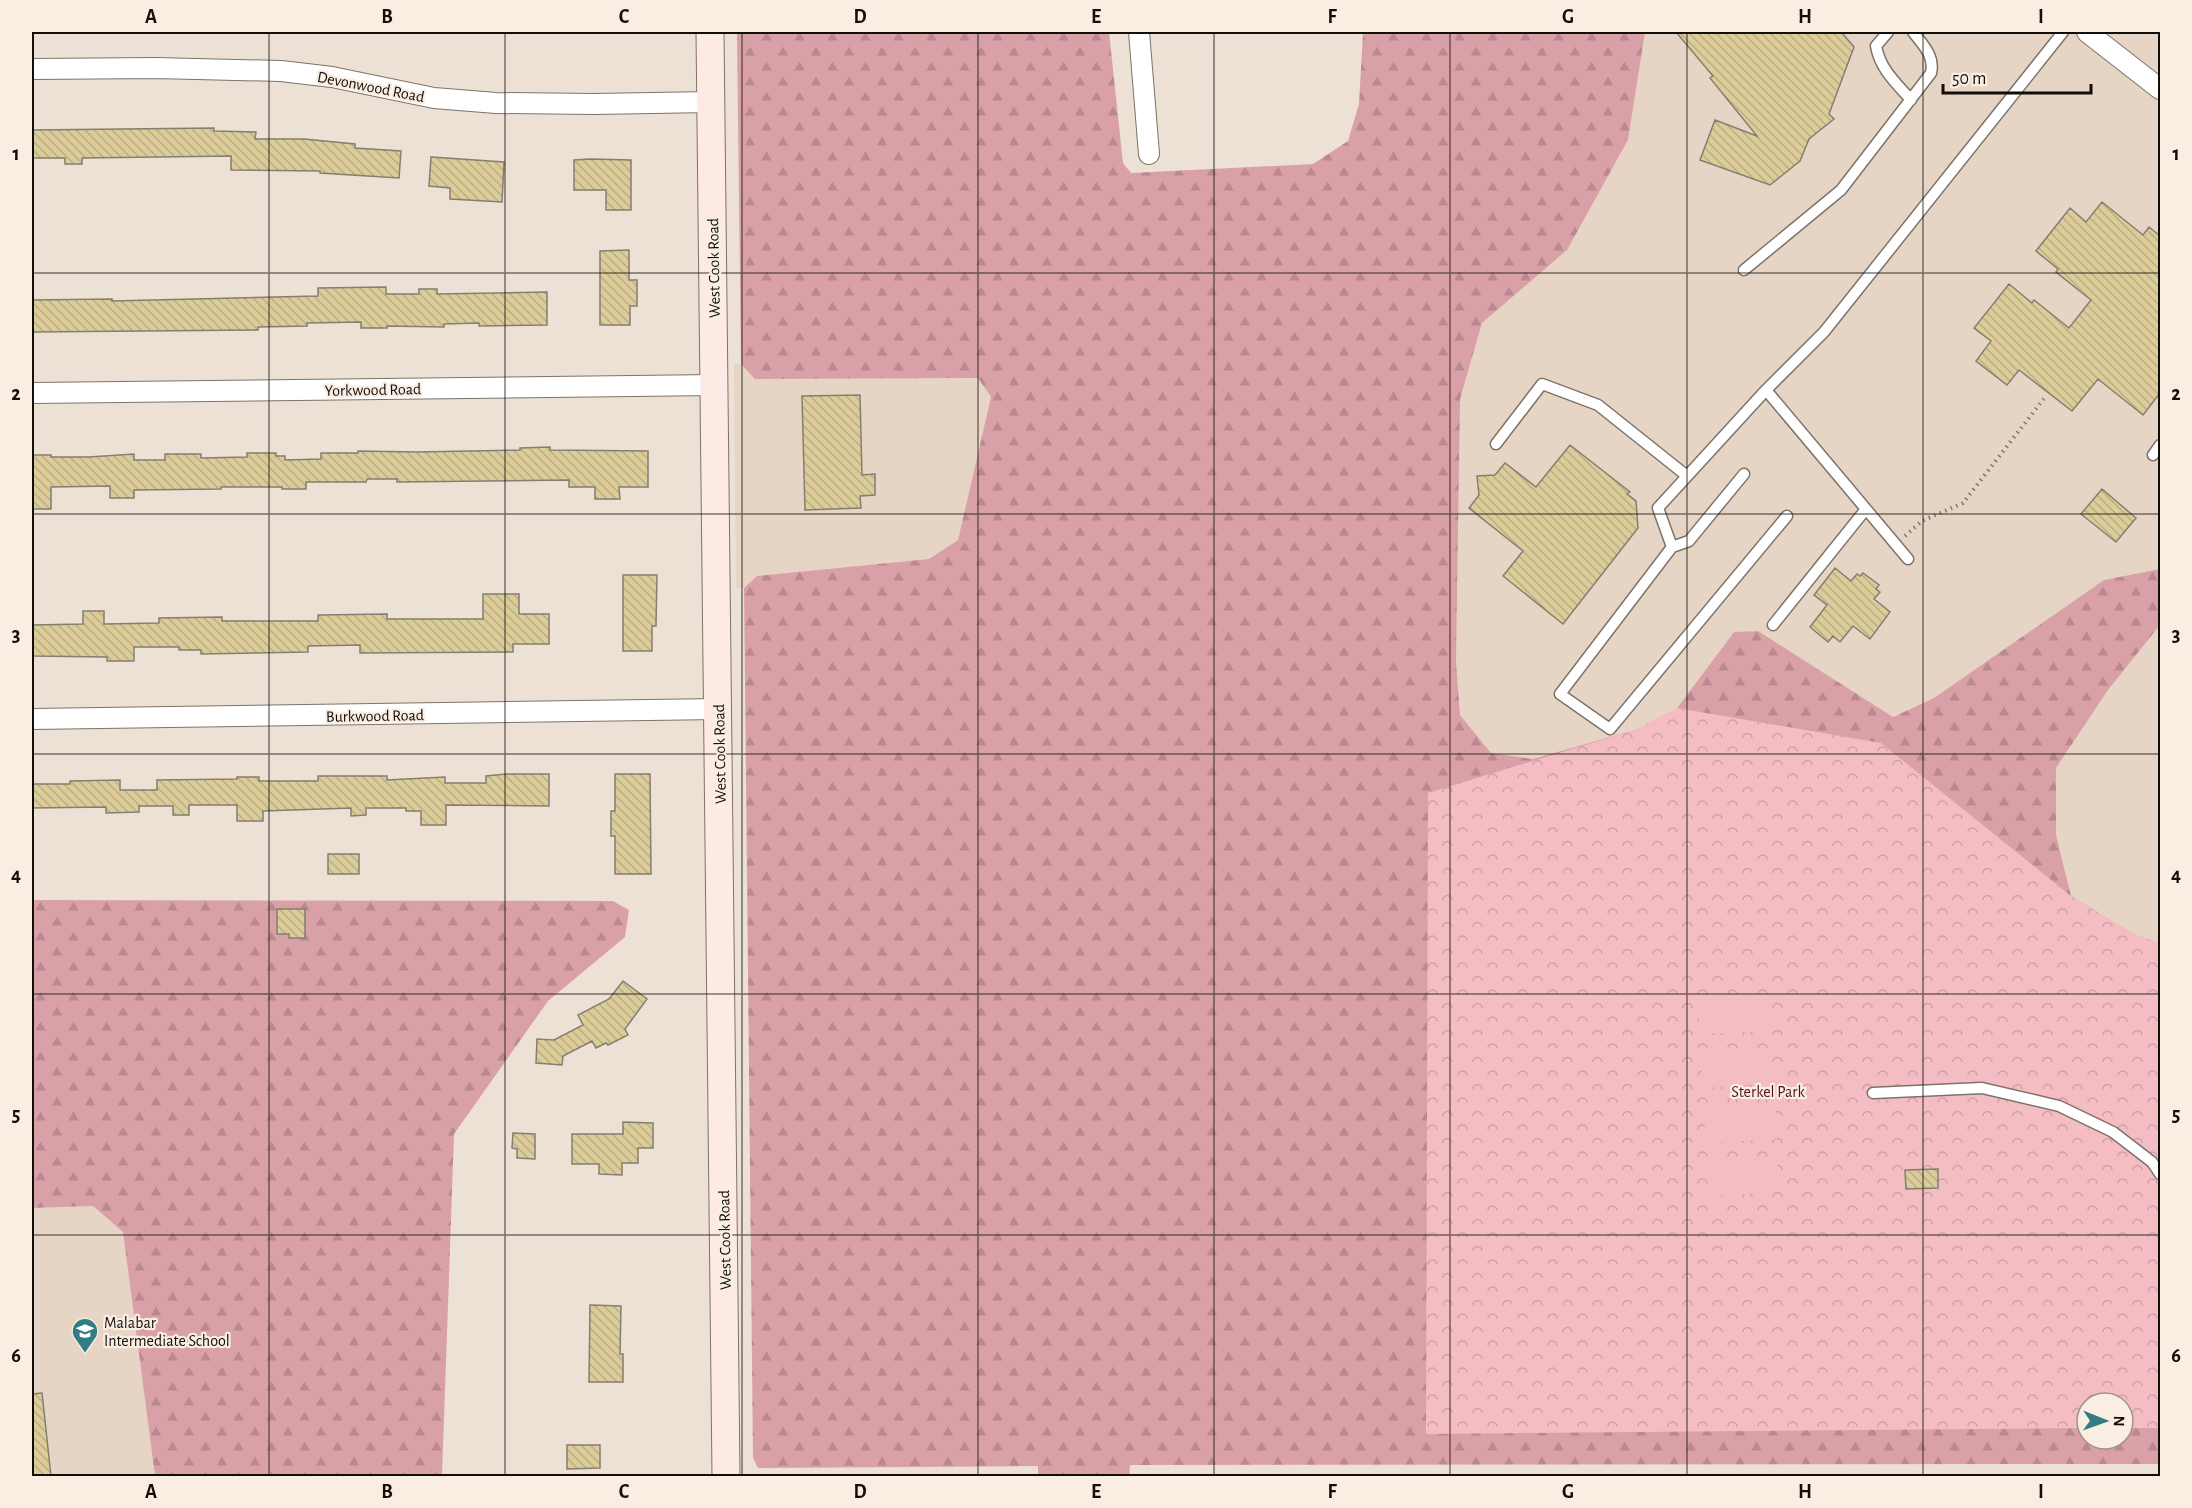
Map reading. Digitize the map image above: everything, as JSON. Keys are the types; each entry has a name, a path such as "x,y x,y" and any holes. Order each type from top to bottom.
{"main road":[{"name":"West Cook Road","path":"710,32 726,1476"}],"street":[{"path":"1139,32 1149,154"},
{"path":"2087,32 2160,89"},
{"name":"Devonwood Road","path":"32,69 156,68 281,71 332,77 434,98 496,103 711,102"},
{"name":"Yorkwood Road","path":"32,393 715,385"},
{"name":"Burkwood Road","path":"32,719 719,709"}],"lane":[{"path":"1888,32 1876,46 1878,59 1886,72 1911,100"},
{"path":"1744,270 1835,195 1931,73 1933,64 1929,52 1914,32"},
{"path":"1672,548 1658,508 1766,390 1809,349 1847,305 2063,32"},
{"path":"1496,444 1542,384 1598,405 1687,476"},
{"path":"1766,390 1908,559"},
{"path":"2153,455 2160,445"},
{"path":"1744,474 1689,541 1672,548 1560,694 1610,729 1787,516"},
{"path":"1773,624 1866,509"},
{"path":"1873,1093 1982,1088 2059,1106 2113,1132 2152,1162 2160,1174"}],"path":[{"path":"1896,545 1922,521 1963,503 2046,396"}],"shaded area":[{"path":"1645,32 2160,32 2160,569 2104,580 1934,698 1892,717 1758,631 1734,632 1677,708 1634,730 1533,759 1491,753 1460,715 1456,662 1460,399 1482,323 1567,250 1628,140"},
{"path":"734,363 741,364 756,379 978,378 991,397 958,540 929,559 757,576 744,588 736,588"},
{"path":"2160,625 2160,943 2135,935 2071,896 2056,835 2056,768 2108,690"},
{"name":"Malabar Intermediate School","path":"93,1206 123,1232 155,1476 32,1476 32,1208"}],"green space":[{"path":"737,32 1109,32 1123,163 1131,173 1313,164 1348,141 1359,104 1363,32 1645,32 1628,140 1567,250 1482,323 1460,399 1456,662 1460,715 1491,753 1533,759 1634,730 2160,1215 2160,1464 1130,1465 1129,1476 1038,1476 1038,1466 758,1468 753,1458 744,588 757,576 929,559 958,540 991,397 978,378 755,379 741,364"},
{"path":"2160,569 2160,625 2108,690 2056,768 2056,835 2071,896 2135,935 2160,943 2160,1145 1677,708 1734,632 1758,631 1893,717 1934,698 2104,580"},
{"name":"Sterkel Park","path":"1677,708 1881,743 2071,896 2135,935 2160,943 2160,1428 2135,1428 2135,1391 2075,1391 2075,1428 1426,1434 1428,793 1634,730"},
{"path":"32,900 613,901 629,910 625,937 548,1001 454,1134 442,1476 155,1476 123,1232 93,1206 32,1208"},
{"path":"1768,998 1770,1031 1700,1034 1698,1002"},
{"path":"1770,1052 1772,1083 1703,1088 1701,1057"},
{"path":"1775,1106 1777,1139 1706,1143 1704,1110"},
{"path":"1777,1158 1780,1191 1710,1197 1708,1164"}],"building":[{"path":"1676,32 1841,32 1854,47 1829,114 1834,119 1809,139 1800,161 1770,185 1700,160 1715,120 1757,136 1710,78 1713,76"},
{"path":"214,128 214,131 256,132 255,139 304,139 355,144 355,148 401,151 399,178 320,173 320,171 231,170 231,156 82,158 82,164 65,164 65,158 32,158 32,130"},
{"path":"431,157 504,162 502,202 450,199 450,188 429,186"},
{"path":"574,160 631,160 631,210 606,210 606,190 574,190"},
{"path":"2102,202 2143,235 2149,227 2160,236 2160,393 2143,415 2098,379 2072,411 2019,370 2007,385 1976,361 1991,341 1974,328 2009,284 2032,303 2034,300 2069,328 2091,300 2056,272 2058,269 2036,251 2070,208 2086,222"},
{"path":"629,250 629,280 637,280 637,306 630,306 630,325 600,325 600,251"},
{"path":"386,287 386,294 419,294 419,289 437,289 437,294 547,292 547,325 479,326 479,323 444,324 444,327 361,328 361,322 307,323 307,326 258,327 258,330 32,332 32,300 112,299 112,301 318,296 318,288"},
{"path":"860,395 862,475 875,474 875,495 860,496 861,508 805,510 802,396"},
{"path":"1570,445 1630,492 1627,494 1636,501 1638,528 1563,624 1503,576 1523,551 1469,508 1479,495 1477,476 1495,475 1505,463 1536,487"},
{"path":"550,447 550,450 648,451 648,487 619,487 620,499 595,499 595,487 569,487 569,480 397,482 397,479 367,479 366,482 306,482 306,489 221,487 221,489 134,490 134,498 110,498 110,486 51,487 51,509 32,509 32,455 89,457 134,454 134,460 165,460 165,454 201,454 201,458 247,457 247,453 276,453 276,456 285,456 285,460 321,459 321,453 358,453 358,451 520,450 520,448"},
{"path":"2102,489 2136,518 2116,542 2081,514"},
{"path":"1835,568 1851,581 1857,574 1860,576 1863,573 1879,585 1876,589 1880,592 1874,599 1890,612 1870,639 1853,626 1840,642 1833,636 1828,642 1810,627 1827,605 1814,595"},
{"path":"623,575 657,575 656,626 652,626 652,651 623,651"},
{"path":"483,594 519,594 519,614 549,614 549,644 513,644 513,652 360,653 360,645 308,646 308,652 201,654 201,650 179,650 179,647 134,647 134,661 107,661 107,657 32,656 32,625 83,624 83,611 104,611 104,624 159,623 159,618 222,617 222,621 318,621 318,615 387,614 387,619 483,619"},
{"path":"549,774 549,806 446,805 446,825 421,825 421,811 406,811 406,808 366,808 366,815 351,816 351,808 263,811 263,821 237,821 237,805 189,805 189,815 173,815 173,806 139,806 139,812 106,813 106,807 32,808 32,784 70,784 70,781 120,780 120,790 157,790 157,780 259,777 259,781 318,781 318,776 387,776 387,780 445,777 445,783 486,783 486,776"},
{"path":"615,774 650,774 651,874 615,874 615,836 611,836 611,811 615,811"},
{"path":"328,854 359,854 359,874 328,874"},
{"path":"277,909 305,909 305,938 289,938 289,934 277,934"},
{"path":"623,981 647,999 625,1029 628,1035 596,1048 592,1041 563,1056 562,1065 536,1063 537,1039 554,1040 583,1025 578,1015 609,999"},
{"path":"623,1122 653,1123 653,1148 638,1148 638,1163 622,1163 622,1175 599,1174 599,1164 572,1164 572,1134 623,1134"},
{"path":"513,1133 535,1134 535,1159 517,1158 517,1149 512,1148"},
{"path":"1938,1169 1938,1188 1906,1189 1905,1170"},
{"path":"590,1305 621,1306 620,1354 623,1354 623,1382 589,1382"},
{"path":"42,1393 51,1476 32,1476 32,1394"},
{"path":"567,1445 600,1445 600,1468 567,1469"}],"place":[{"name":"Malabar Intermediate School","path":"85,1354"}]}
